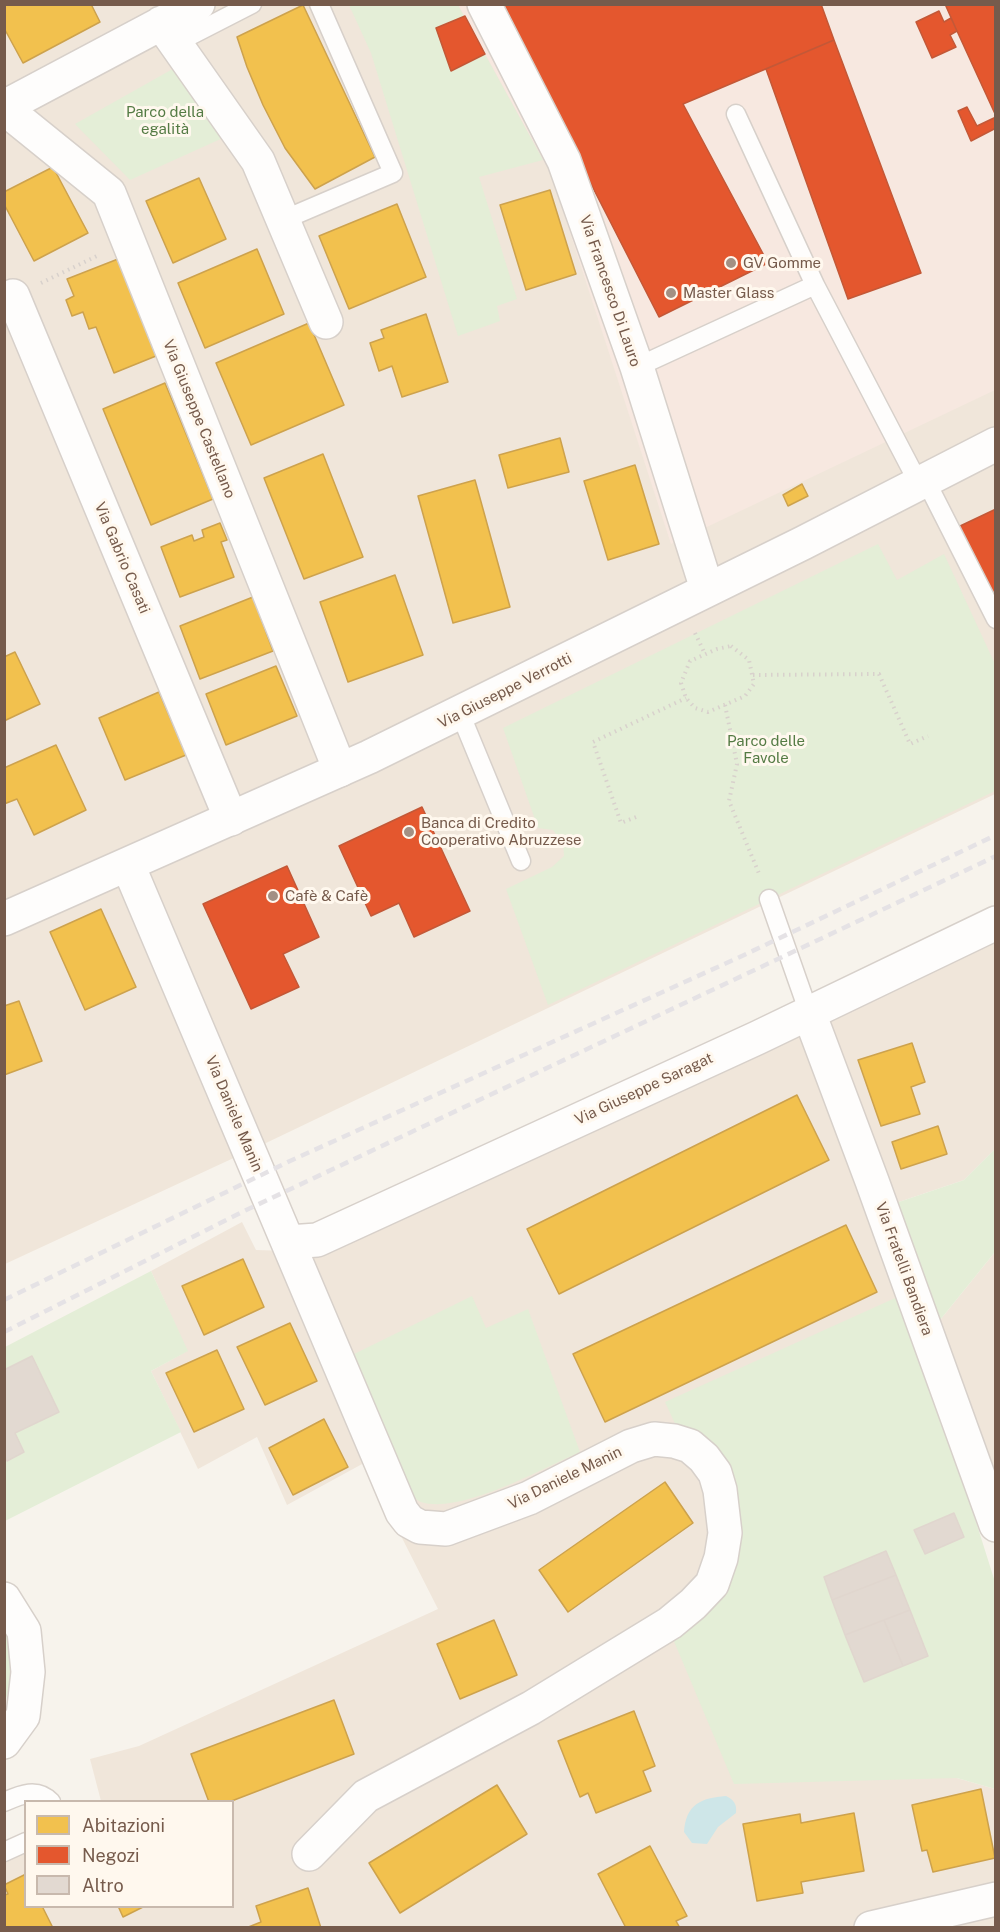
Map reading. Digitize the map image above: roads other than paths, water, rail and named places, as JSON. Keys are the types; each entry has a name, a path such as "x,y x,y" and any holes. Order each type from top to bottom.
{"street":[{"name":"Via Giuseppe Castellano","path":"198,4 169,33 4,108 109,193 340,770"},
{"name":"Via Francesco Di Lauro","path":"484,4 564,161 638,367 707,589"},
{"path":"169,33 258,161 326,322"},
{"name":"Via Gabrio Casati","path":"13,296 231,819"},
{"name":"Via Giuseppe Verrotti","path":"4,919 340,770 460,713 923,483 996,444"},
{"name":"Via Daniele Manin","path":"128,865 402,1512 409,1521 420,1527 446,1529 529,1498 631,1446 654,1439 675,1441 690,1446 704,1458 715,1473 720,1490 725,1533 721,1558 712,1584 693,1604 670,1623 531,1708 366,1797 309,1854"},
{"name":"Via Giuseppe Saragat","path":"289,1242 317,1240 809,1013 996,923"},
{"name":"Via Fratelli Bandiera","path":"809,1013 996,1525"},
{"path":"4,1599 24,1631 28,1672 23,1716 4,1742"},
{"path":"872,1928 996,1899"}],"lane":[{"path":"169,33 252,4"},
{"path":"283,220 393,173 319,4"},
{"path":"736,114 815,285 996,619"},
{"path":"638,367 815,285"},
{"path":"460,713 521,861"},
{"path":"769,899 809,1013"},
{"path":"4,1802 27,1793 45,1795 49,1800"},
{"path":"4,1852 24,1843"}],"water":[{"path":"726,1796 734,1803 736,1813 718,1827 707,1844 692,1843 684,1832 685,1822 692,1809 702,1801"}],"railway":[{"path":"4,1300 290,1161 742,956 996,835"},
{"path":"4,1332 242,1212 996,856"}],"place":[{"name":"GV Gomme","path":"731,263"},
{"name":"Master Glass","path":"671,293"},
{"name":"Banca di Credito Cooperativo Abruzzese","path":"409,832"},
{"name":"Cafè & Cafè","path":"273,896"}],"park label":[{"name":"Parco della egalità","path":"165,120"},
{"name":"Parco delle Favole","path":"766,750"}]}
